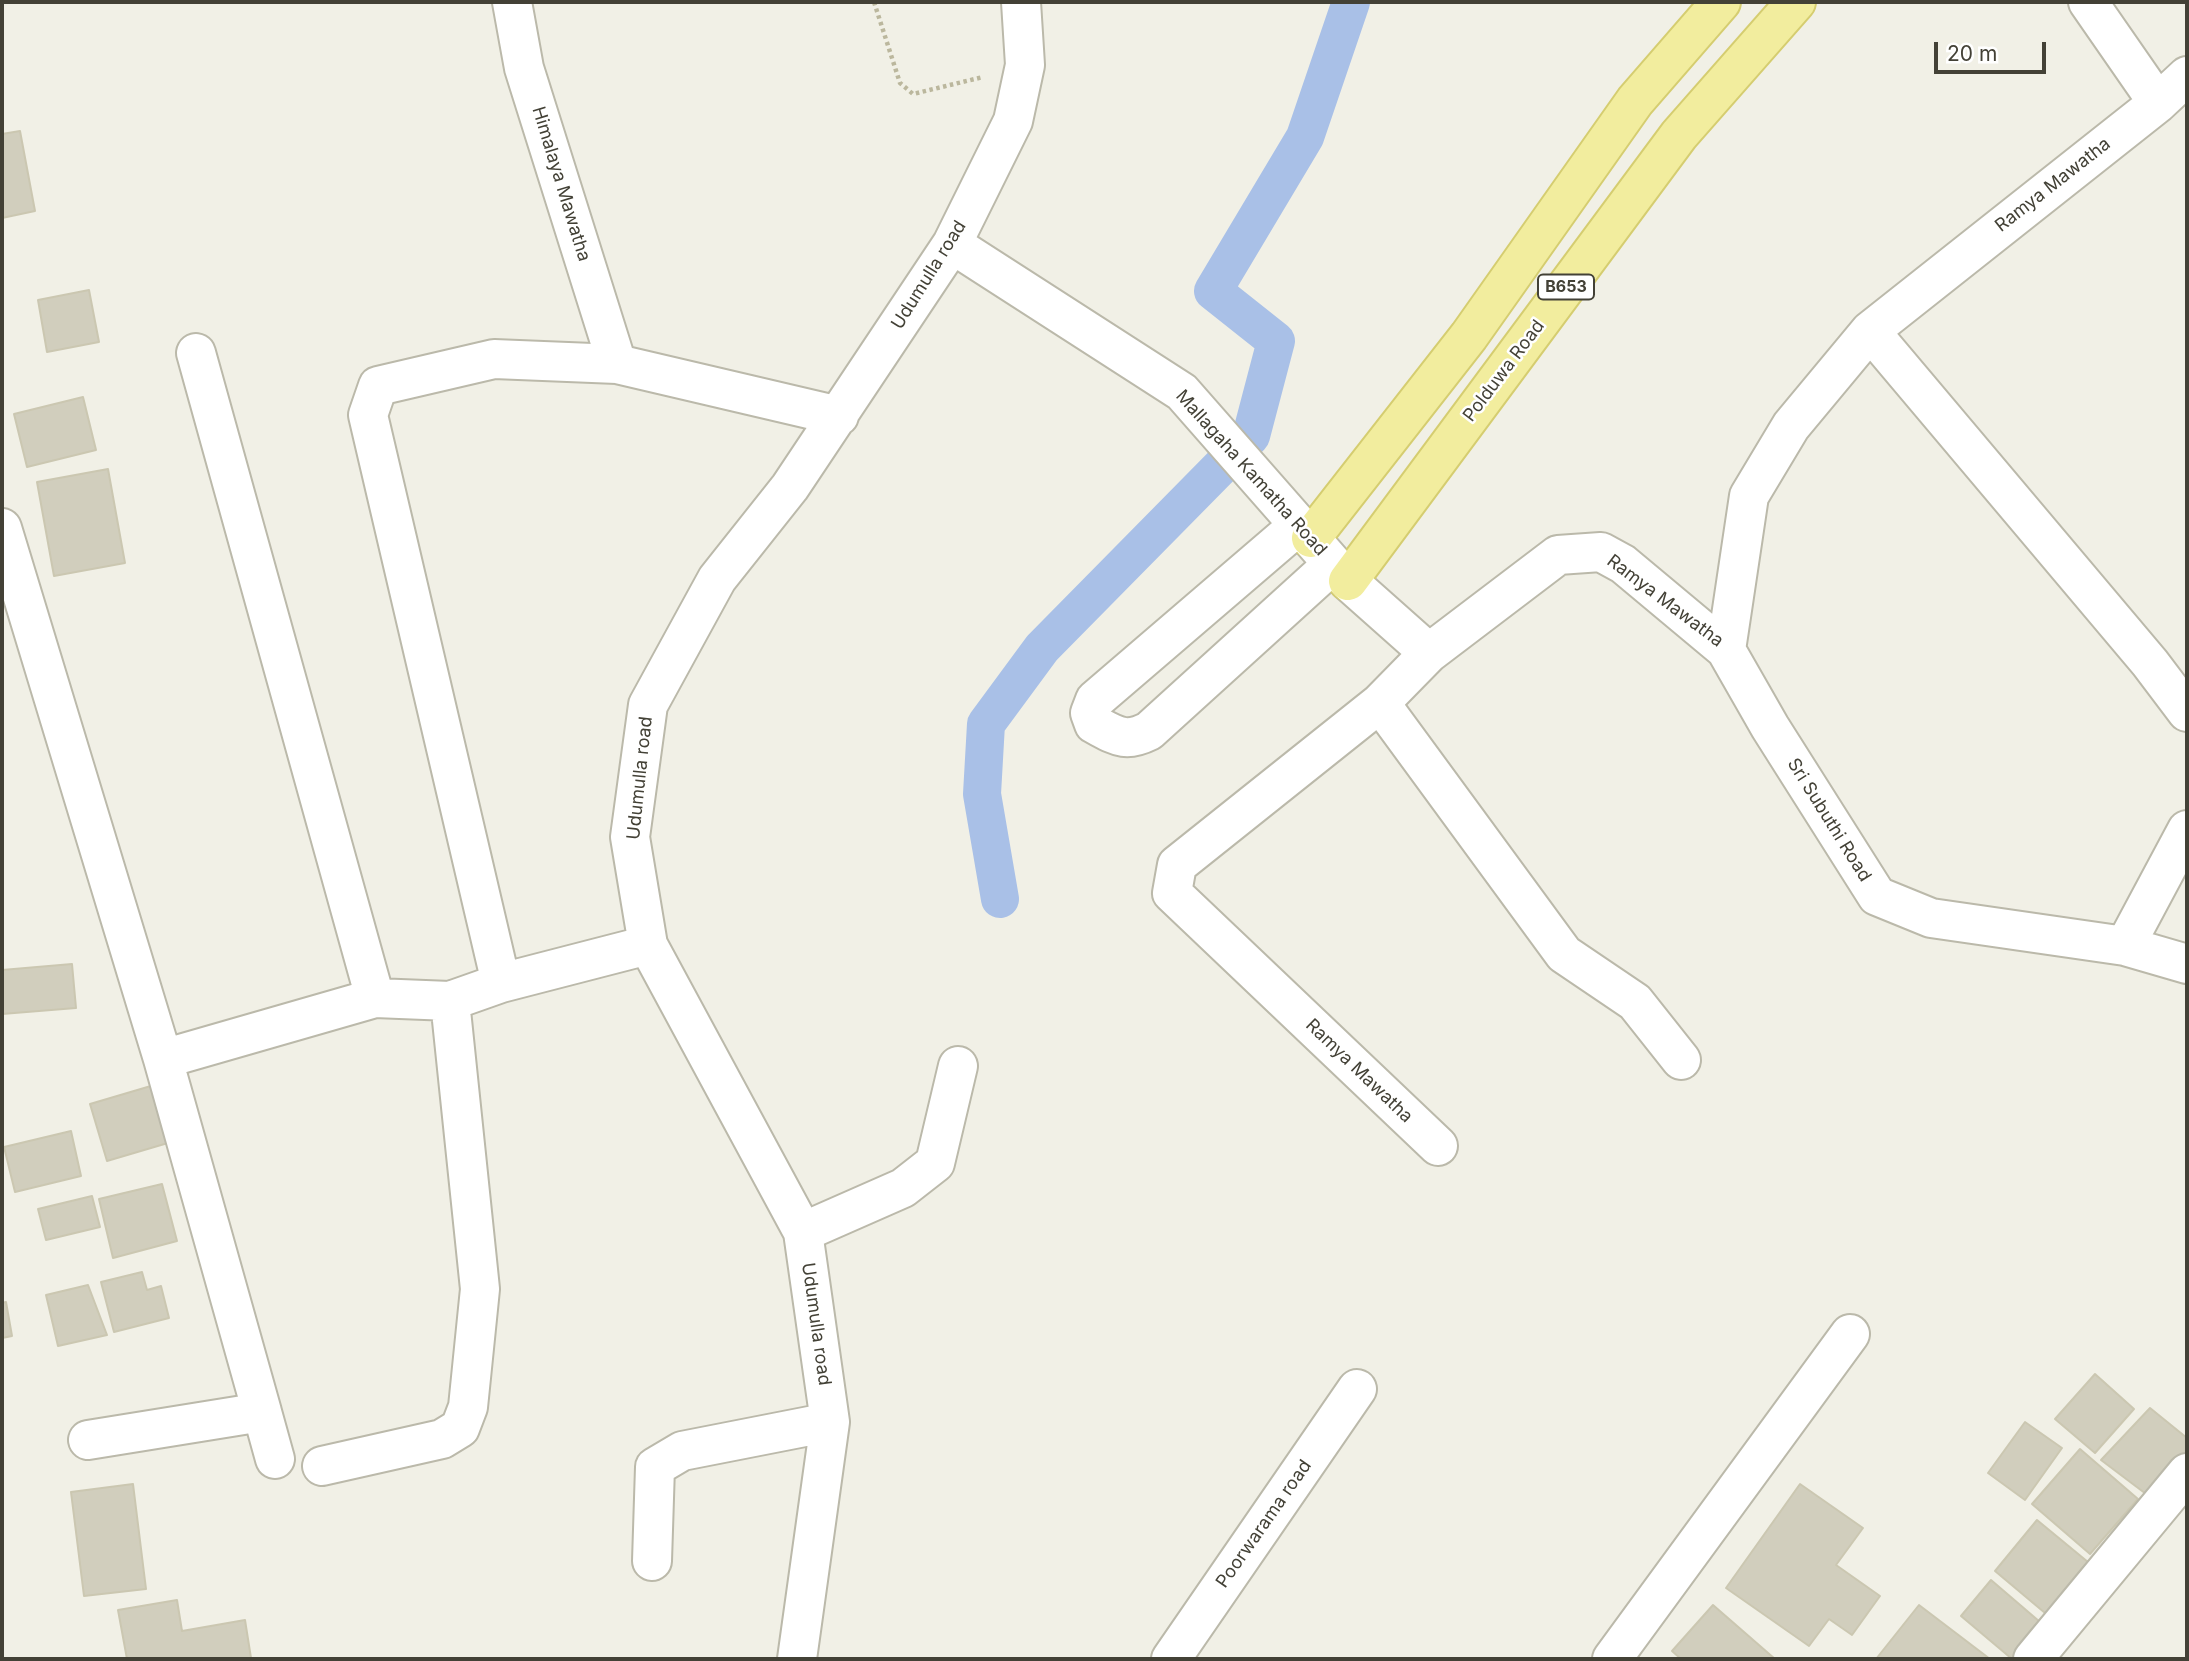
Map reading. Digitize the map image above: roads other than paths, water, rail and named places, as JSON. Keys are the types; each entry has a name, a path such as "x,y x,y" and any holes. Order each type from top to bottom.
{"main road":[{"name":"B653","path":"1322,552 1469,336 1635,100 1721,2"},
{"name":"Polduwa Road","path":"1322,552 1796,2"}],"street":[{"name":"Himalaya Mawatha","path":"512,2 524,68 617,363"},
{"name":"Udumulla road","path":"797,1659 830,1422 803,1232 648,945 631,837 648,705 718,579 790,487 952,244 1013,121 1025,65 1021,2"},
{"path":"2088,2 2158,103"},
{"name":"Ramya Mawatha","path":"1726,650 1749,496 1791,426 1870,331 2158,103 2187,76"},
{"name":"Mallagaha Kamatha Road","path":"952,244 1182,392 1322,552 1429,653"},
{"path":"1870,331 2150,663 2187,712"},
{"path":"196,353 375,998"},
{"path":"501,983 368,415 378,386 494,359 617,363 839,416"},
{"path":"2,528 163,1059 275,1459"},
{"path":"1322,552 1149,731 1136,737 1122,738 1094,724 1090,713 1094,700 1322,552"},
{"name":"Ramya Mawatha","path":"1438,1146 1172,893 1177,865 1380,704 1429,653 1558,555 1601,552 1623,564 1726,650"},
{"name":"Sri Subuthi Road","path":"1726,650 1770,727 1877,896 1931,918 2125,946 2187,964"},
{"path":"1380,704 1564,954 1635,1002 1681,1060"},
{"path":"2125,946 2187,830"},
{"path":"163,1059 375,998 450,1001 501,983 648,945"},
{"path":"322,1466 442,1439 460,1428 468,1407 480,1290 450,1001"},
{"path":"803,1232 903,1188 935,1163 958,1066"},
{"path":"1612,1659 1850,1334"},
{"name":"Poorwarama road","path":"1171,1659 1357,1389"},
{"path":"88,1440 262,1412"},
{"path":"652,1561 655,1467 681,1451 830,1422"},
{"path":"2033,1659 2187,1473"}],"waterway":[{"path":"1000,899 982,794 986,724 1042,648 1251,436 1276,341 1213,291 1305,137 1351,2"}]}
